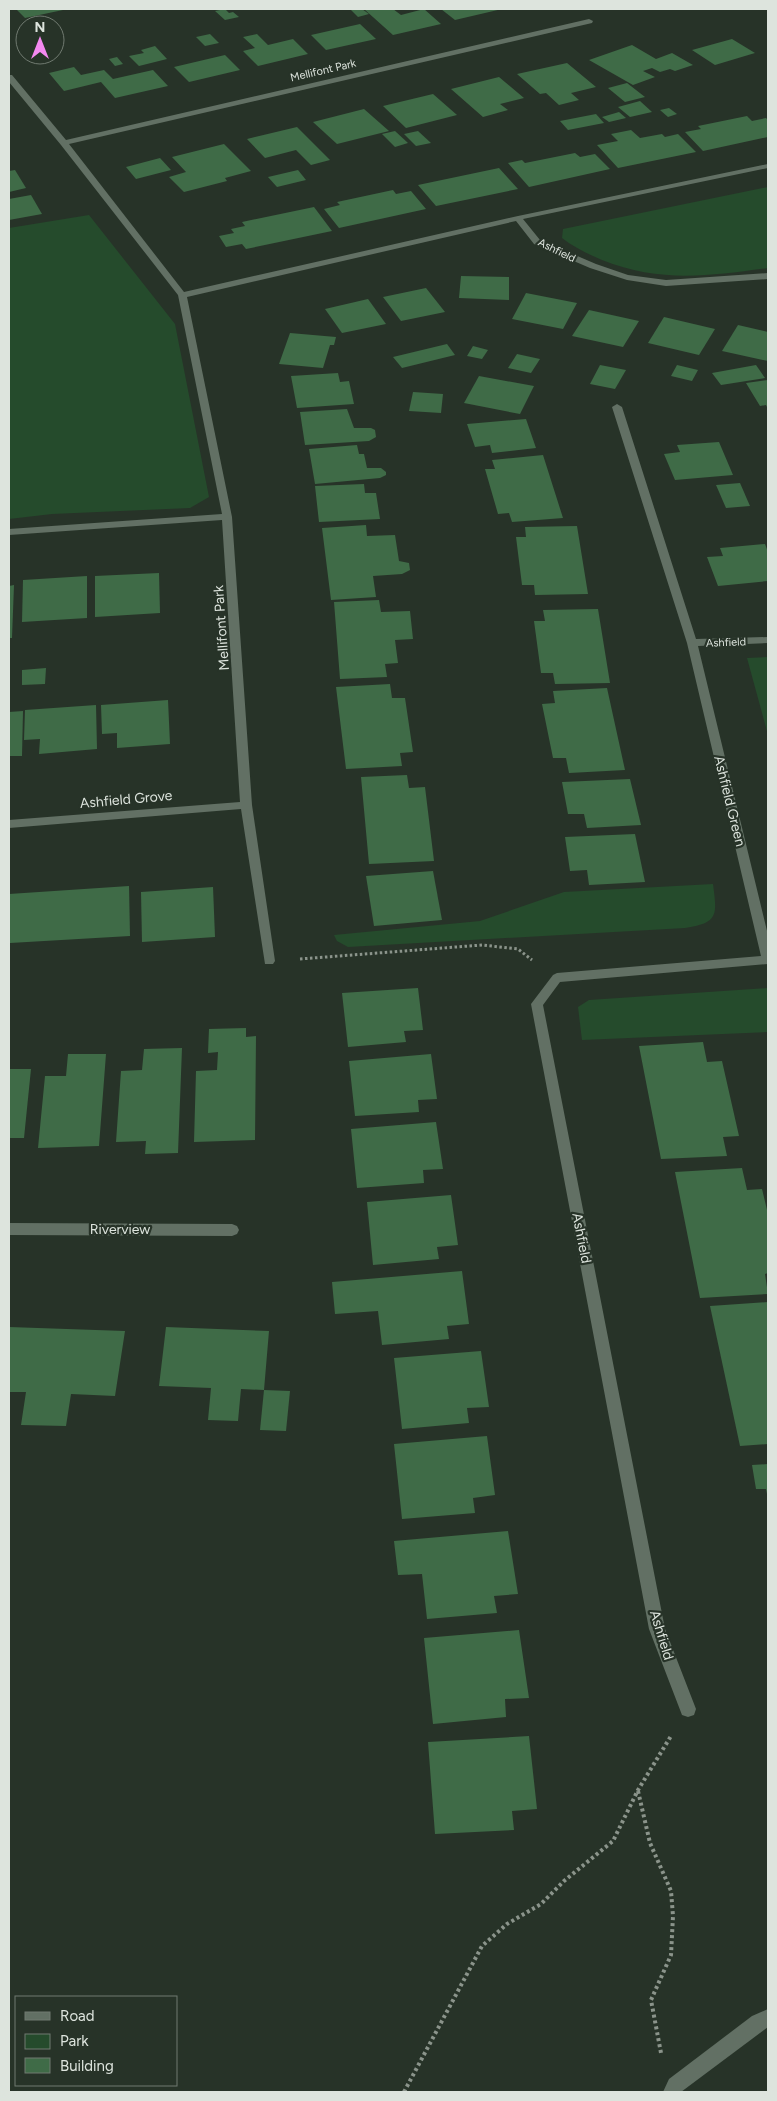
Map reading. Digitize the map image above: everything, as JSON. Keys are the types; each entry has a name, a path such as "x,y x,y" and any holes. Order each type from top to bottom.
{"street":[{"name":"Mellifont Park","path":"64,143 589,21"},
{"name":"Mellifont Park","path":"9,77 64,143 182,295 227,517 246,805 269,961"},
{"path":"182,295 518,218 768,166"},
{"name":"Ashfield","path":"518,218 536,242 593,266 627,277 666,283 768,276"},
{"name":"Ashfield","path":"617,406 692,643 768,640"},
{"path":"9,532 227,517"},
{"name":"Ashfield Green","path":"692,643 768,959"},
{"name":"Ashfield Grove","path":"9,824 246,805"},
{"path":"557,978 768,959"},
{"name":"Ashfield","path":"557,978 536,1004 657,1629 688,1709"},
{"name":"Riverview","path":"9,1229 232,1230"},
{"path":"674,2088 758,2022 768,2018"}],"path":[{"path":"269,961 482,945 518,949 557,978"},
{"path":"404,2092 482,1946 507,1924 541,1904 564,1881 613,1841 638,1790 688,1709"},
{"path":"638,1790 650,1843 671,1891 673,1916 671,1955 651,2000 658,2048 674,2088"}],"green space":[{"path":"768,187 768,268 705,275 664,275 623,267 602,260 562,238 563,229"},
{"path":"89,215 175,324 209,497 190,508 52,514 9,519 9,228"},
{"path":"768,657 768,735 747,658"},
{"path":"713,884 715,910 713,916 704,923 685,928 348,947 337,941 334,935 480,921 564,892"},
{"path":"768,988 768,1032 582,1040 578,1007 589,1000"}],"building":[{"path":"16,9 63,9 39,15 22,15"},
{"path":"225,9 239,17 225,20 215,11"},
{"path":"350,9 362,9 369,14 358,17"},
{"path":"364,9 393,9 401,15 424,9 441,24 393,35"},
{"path":"441,9 502,9 455,20"},
{"path":"360,24 376,39 326,50 311,35"},
{"path":"210,34 219,43 205,46 196,37"},
{"path":"257,34 268,45 293,39 308,54 258,66 243,51 255,48 243,37"},
{"path":"732,39 755,53 715,65 692,50"},
{"path":"632,45 656,59 672,53 693,65 675,71 670,69 660,72 652,68 643,71 655,77 633,85 589,60"},
{"path":"155,46 167,59 139,66 129,56 144,53 141,50"},
{"path":"225,55 240,70 189,82 174,67"},
{"path":"117,57 123,64 115,66 109,59"},
{"path":"567,63 596,87 571,93 579,100 559,105 546,93 540,94 517,74"},
{"path":"74,67 81,75 104,70 113,79 153,70 168,86 115,98 101,82 64,91 49,73"},
{"path":"499,77 524,98 500,104 508,110 483,117 451,89"},
{"path":"627,83 645,97 625,102 608,88"},
{"path":"433,94 457,115 406,128 383,106"},
{"path":"640,101 652,112 630,117 618,107"},
{"path":"669,108 677,114 668,117 660,110"},
{"path":"364,109 389,131 337,144 313,122"},
{"path":"619,112 626,118 609,122 602,117"},
{"path":"596,114 604,123 568,130 560,121"},
{"path":"747,116 752,121 766,118 768,120 768,137 703,151 685,132 701,129 698,126"},
{"path":"297,127 330,160 311,165 296,150 265,158 247,139"},
{"path":"631,130 640,138 662,134 665,137 678,134 696,152 618,168 597,145 618,141 611,134"},
{"path":"395,131 408,143 395,147 382,134"},
{"path":"418,131 431,143 416,146 404,134"},
{"path":"224,144 251,171 225,178 227,181 184,192 169,177 186,172 172,157"},
{"path":"575,153 580,157 595,154 610,169 529,187 508,163 522,160 525,163"},
{"path":"160,158 171,170 136,179 126,167"},
{"path":"499,168 518,189 436,206 418,185"},
{"path":"15,170 26,188 9,192 9,171"},
{"path":"298,170 306,180 277,187 268,177"},
{"path":"393,190 396,194 411,191 426,209 339,228 324,209 340,205 337,202"},
{"path":"31,195 42,214 9,220 9,199"},
{"path":"314,207 332,231 246,249 242,244 226,247 219,236 234,233 231,229 245,226 242,222"},
{"path":"461,276 509,277 509,300 459,298"},
{"path":"426,288 445,312 401,321 383,297"},
{"path":"526,293 577,303 563,329 512,319"},
{"path":"368,299 386,324 342,333 325,309"},
{"path":"589,310 639,321 623,347 572,336"},
{"path":"664,317 715,329 699,355 648,343"},
{"path":"738,325 768,332 768,361 722,351"},
{"path":"290,333 336,337 334,345 330,345 323,368 279,364"},
{"path":"447,344 455,355 402,368 393,357"},
{"path":"473,346 488,350 482,359 467,356"},
{"path":"517,354 540,359 531,373 508,368"},
{"path":"600,365 626,370 615,389 590,384"},
{"path":"677,365 698,370 692,381 671,376"},
{"path":"756,365 765,378 721,385 712,373"},
{"path":"338,373 340,382 349,381 354,404 297,408 291,376"},
{"path":"479,376 534,386 520,414 464,403"},
{"path":"768,380 768,409 766,405 760,406 746,383"},
{"path":"413,392 443,394 441,413 409,411"},
{"path":"347,409 354,428 371,428 375,430 376,437 369,441 305,445 300,412"},
{"path":"526,419 536,448 492,453 490,445 475,447 467,424"},
{"path":"719,442 733,475 675,480 664,454 680,452 677,445"},
{"path":"357,445 359,454 364,454 367,468 381,468 386,472 386,475 380,478 315,484 309,449"},
{"path":"543,455 563,518 512,522 509,513 498,514 485,469 495,469 492,460"},
{"path":"740,483 750,506 726,508 716,485"},
{"path":"364,484 365,493 376,493 380,519 319,522 315,486"},
{"path":"366,525 367,536 395,535 399,561 409,563 410,570 402,574 373,576 376,597 331,600 322,528"},
{"path":"577,526 588,594 535,595 534,585 522,585 516,537 526,537 525,527"},
{"path":"765,544 768,552 768,581 718,586 707,557 723,556 720,548"},
{"path":"159,573 160,613 95,617 95,576"},
{"path":"87,576 87,618 22,622 23,580"},
{"path":"14,585 12,638 9,638 9,586"},
{"path":"379,600 381,612 410,611 413,639 395,640 398,663 385,664 387,677 340,679 334,602"},
{"path":"598,609 610,683 555,684 553,673 541,673 534,621 545,621 543,610"},
{"path":"46,668 45,684 22,685 22,670"},
{"path":"390,684 392,698 405,698 413,752 400,753 402,766 346,769 336,687"},
{"path":"607,688 625,770 569,773 566,758 553,758 542,704 555,703 553,691"},
{"path":"168,700 170,744 117,748 117,733 102,734 101,705"},
{"path":"96,705 97,749 39,754 40,739 24,740 25,710"},
{"path":"23,711 22,756 9,756 9,712"},
{"path":"407,775 409,788 425,787 434,861 369,864 361,777"},
{"path":"630,779 641,825 587,828 584,814 568,814 562,782"},
{"path":"635,834 645,882 589,885 587,870 570,871 565,837"},
{"path":"433,871 442,920 374,926 366,876"},
{"path":"129,886 130,936 10,943 9,894"},
{"path":"213,887 215,937 142,942 141,892"},
{"path":"418,988 423,1030 404,1031 406,1042 348,1047 342,993"},
{"path":"246,1028 246,1037 256,1036 255,1140 194,1142 196,1071 217,1070 218,1052 208,1053 209,1029"},
{"path":"703,1042 707,1062 722,1061 739,1136 723,1137 727,1156 661,1159 639,1046"},
{"path":"182,1048 178,1153 145,1154 146,1141 116,1142 121,1071 142,1070 144,1049"},
{"path":"68,1054 106,1054 99,1146 38,1148 45,1076 66,1076"},
{"path":"431,1054 437,1099 418,1100 419,1112 355,1116 349,1061"},
{"path":"9,1069 31,1069 24,1138 9,1138"},
{"path":"436,1122 443,1169 423,1170 424,1183 357,1188 351,1129"},
{"path":"742,1168 747,1190 762,1189 768,1214 768,1273 765,1274 768,1294 700,1298 675,1172"},
{"path":"451,1195 458,1245 437,1247 439,1259 373,1265 367,1202"},
{"path":"462,1271 469,1324 447,1326 449,1339 382,1345 378,1311 335,1314 332,1282"},
{"path":"768,1302 768,1444 740,1446 710,1306"},
{"path":"9,1327 125,1331 115,1396 71,1394 66,1426 21,1425 26,1392 9,1392"},
{"path":"166,1327 269,1331 264,1390 241,1389 238,1421 208,1420 211,1388 159,1386"},
{"path":"481,1351 489,1407 467,1408 469,1423 402,1429 394,1358"},
{"path":"264,1390 290,1391 286,1431 260,1430"},
{"path":"487,1436 495,1495 473,1498 475,1513 402,1519 394,1444"},
{"path":"768,1464 767,1494 766,1489 756,1489 752,1465"},
{"path":"508,1531 518,1594 494,1596 497,1613 427,1619 422,1574 398,1575 394,1541"},
{"path":"519,1630 529,1698 505,1699 506,1717 433,1724 424,1638"},
{"path":"529,1736 537,1809 512,1811 514,1830 435,1834 428,1742"}]}
